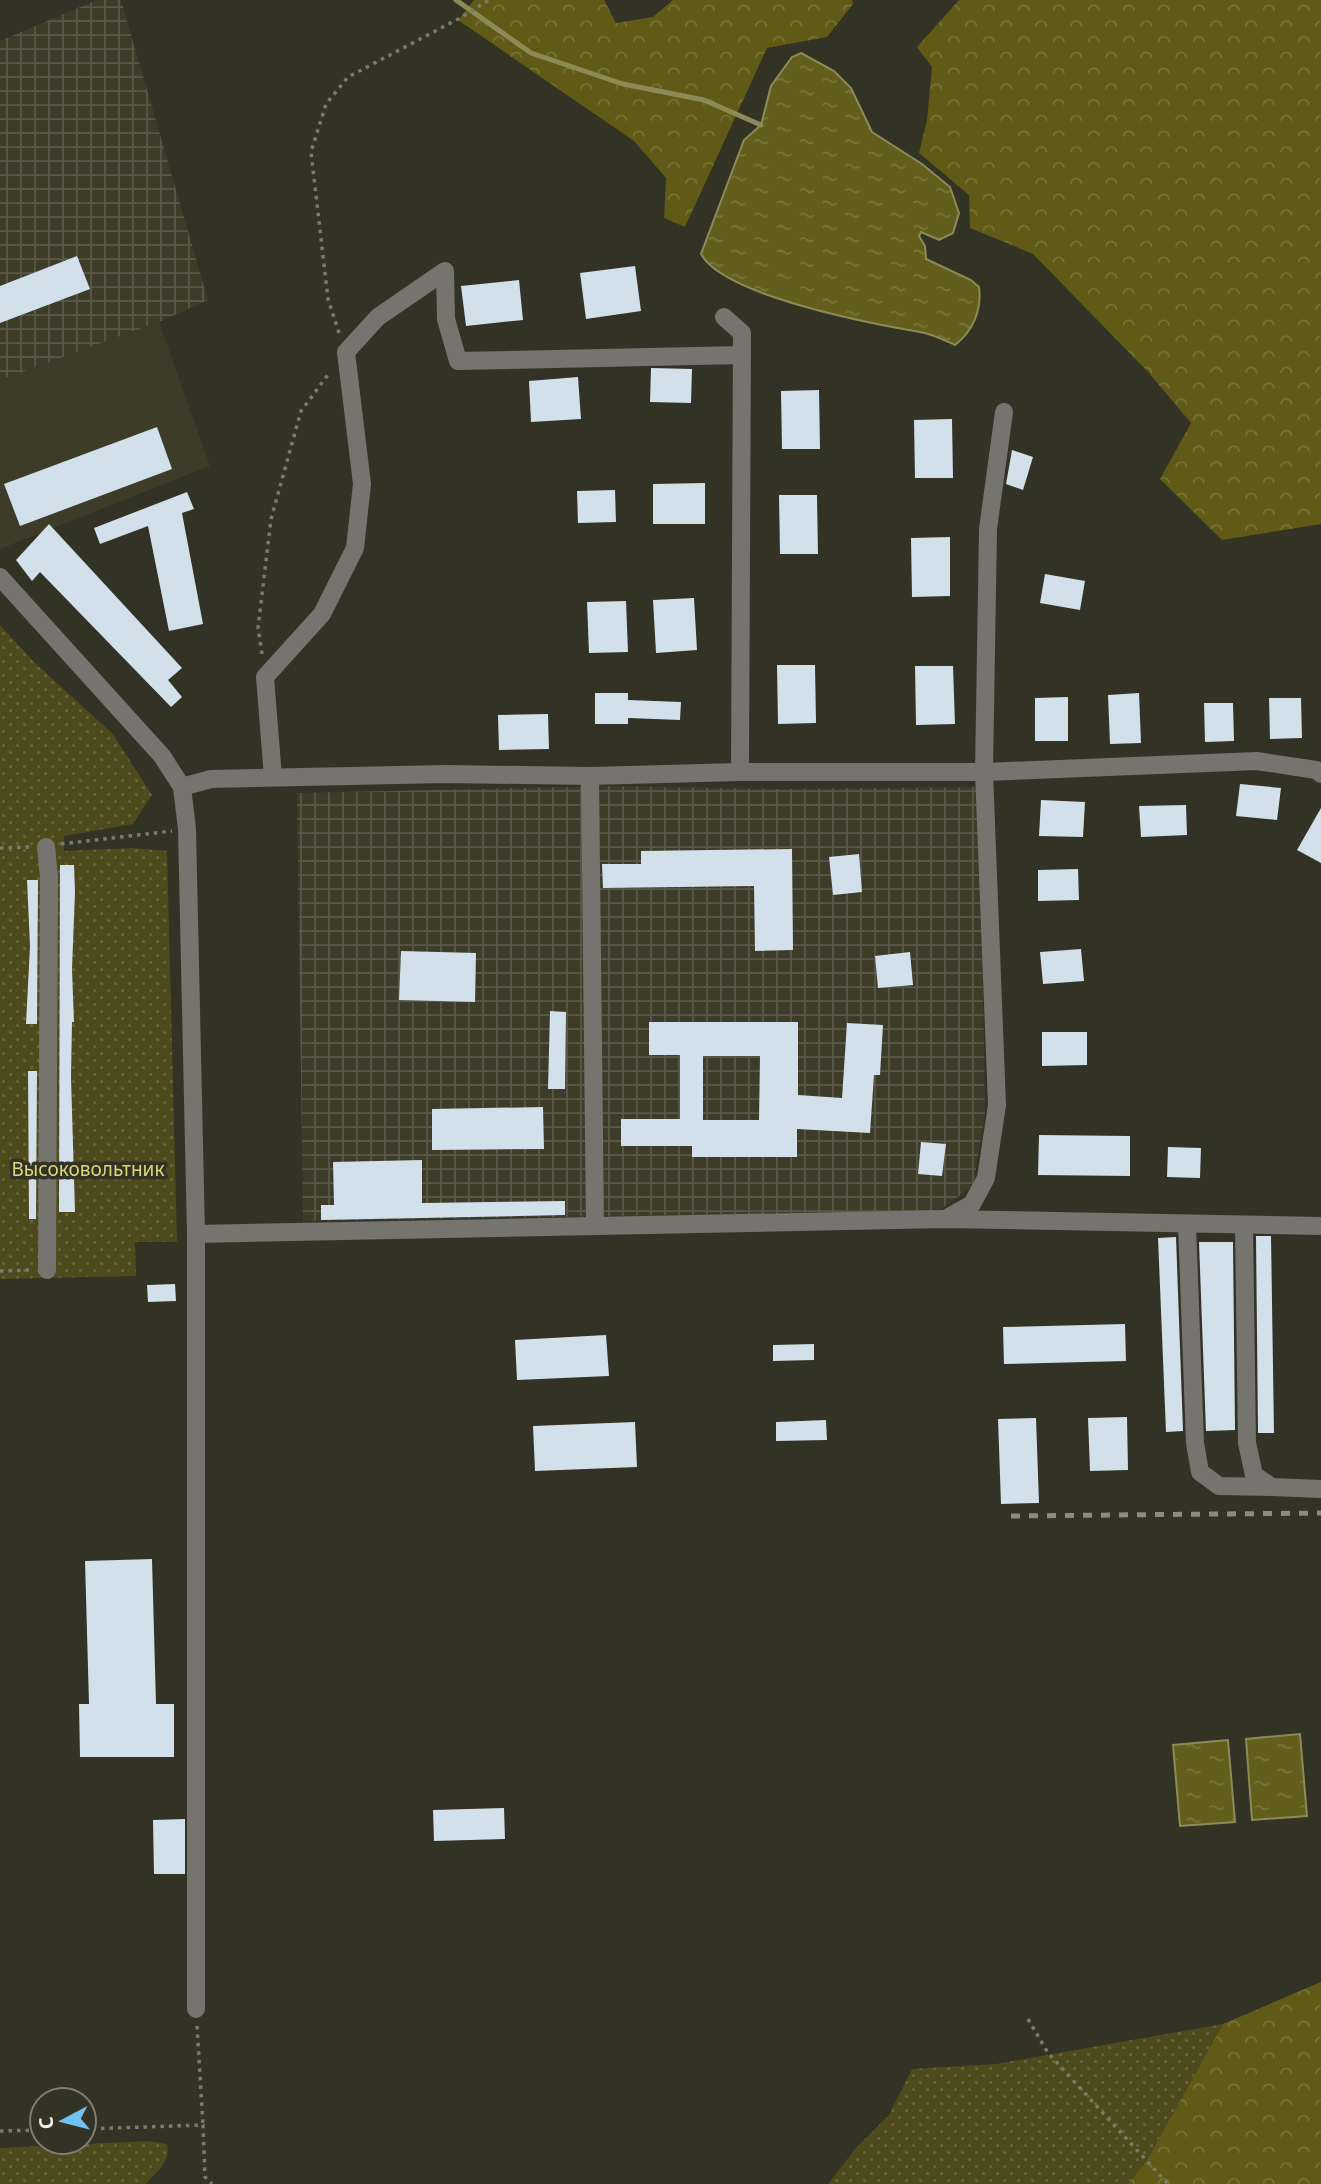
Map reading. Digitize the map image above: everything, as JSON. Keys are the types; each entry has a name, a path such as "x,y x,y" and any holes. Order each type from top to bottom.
{"street":[{"path":"273,777 265,677 322,614 355,548 362,484 346,352 378,317 445,271 446,319 458,361 742,355"},
{"path":"724,317 742,333 740,772"},
{"path":"945,1219 972,1203 986,1178 997,1105 984,772 988,529 1004,412"},
{"path":"0,578 162,756 182,787 187,829 196,1234 196,2010"},
{"path":"182,787 211,779 273,777 984,772 1257,761 1319,769"},
{"path":"590,776 595,1226"},
{"path":"46,848 49,877 47,1270"},
{"path":"196,1234 945,1219 1321,1226"},
{"path":"1187,1224 1195,1443 1200,1472 1219,1486 1321,1489"},
{"path":"1244,1225 1247,1443 1254,1475 1272,1487"}],"path":[{"path":"265,677 258,628 271,519 301,411 346,352 328,299 311,152 326,104 348,77 489,0"},
{"path":"0,848 46,848 187,829"},
{"path":"0,1271 47,1270"},
{"path":"196,2010 205,2177 212,2184"},
{"path":"1028,2019 1048,2053 1168,2184"},
{"path":"98,2129 203,2125"},
{"path":"0,2132 28,2131"}],"shaded area":[{"path":"97,0 121,0 208,300 159,322 0,380 0,41"},
{"path":"159,322 210,466 0,549 0,380"},
{"path":"607,786 776,789 980,787 985,1116 973,1186 938,1211 303,1221 297,793"}],"green space":[{"path":"474,0 604,0 616,23 653,17 673,0 852,0 853,4 827,37 767,48 685,227 664,218 666,178 634,141 458,20"},
{"path":"959,0 1321,0 1321,524 1222,540 1160,479 1191,423 1149,373 1033,254 970,228 969,195 919,153 927,120 932,67 917,47"},
{"name":"Высоковольтник","path":"0,625 35,663 112,733 152,795 133,824 64,836 64,851 132,848 167,851 177,1242 135,1242 136,1276 0,1279"},
{"path":"1321,1982 1321,2184 1128,2184 1146,2162 1223,2024"},
{"path":"1223,2024 1146,2162 1128,2184 828,2184 856,2148 889,2115 912,2069 996,2064"},
{"path":"148,2141 167,2144 168,2150 162,2166 146,2184 0,2184 0,2148 28,2147 28,2156 98,2156 98,2143"}],"water":[{"path":"801,53 834,71 851,88 872,132 922,164 950,187 959,213 953,233 939,240 921,232 919,236 925,246 926,259 971,280 979,287 979,304 975,319 967,333 955,345 924,333 836,315 768,295 738,283 715,269 701,254 744,140 761,125 771,86 792,57"},
{"path":"1300,1734 1307,1816 1252,1820 1246,1739"},
{"path":"1228,1740 1235,1822 1180,1826 1173,1745"}],"building":[{"path":"77,256 90,289 0,323 0,286"},
{"path":"635,266 641,311 586,319 580,273"},
{"path":"519,280 523,320 466,326 461,286"},
{"path":"651,368 692,369 691,403 650,402"},
{"path":"578,377 581,419 531,422 529,381"},
{"path":"819,390 820,449 782,449 781,391"},
{"path":"952,419 953,478 915,478 914,420"},
{"path":"157,427 172,469 20,526 4,484"},
{"path":"1012,450 1033,457 1023,490 1006,484"},
{"path":"705,483 705,524 653,524 653,484"},
{"path":"615,490 616,522 578,523 577,491"},
{"path":"187,492 194,509 182,513 203,624 169,631 148,526 100,544 94,528"},
{"path":"779,495 817,495 818,554 780,554"},
{"path":"49,524 182,668 168,680 182,697 171,707 40,572 32,581 16,560"},
{"path":"950,537 950,596 912,597 911,538"},
{"path":"1045,574 1085,581 1080,610 1040,603"},
{"path":"694,598 697,650 656,653 653,600"},
{"path":"626,601 628,652 589,653 587,602"},
{"path":"777,665 815,665 816,723 778,724"},
{"path":"915,666 953,666 955,724 916,725"},
{"path":"595,693 628,693 628,700 681,702 680,720 628,718 628,724 595,724"},
{"path":"1139,693 1141,743 1110,744 1108,695"},
{"path":"1068,697 1068,741 1035,741 1035,698"},
{"path":"1269,698 1301,698 1302,738 1270,739"},
{"path":"1204,703 1233,703 1234,741 1205,742"},
{"path":"548,714 549,749 499,750 498,715"},
{"path":"1240,784 1281,788 1277,820 1236,816"},
{"path":"1041,800 1085,802 1083,837 1039,836"},
{"path":"1186,805 1187,835 1141,837 1139,806"},
{"path":"1321,808 1321,863 1297,850"},
{"path":"792,849 793,950 755,951 754,886 603,888 602,864 641,864 641,851"},
{"path":"859,854 862,892 833,895 829,857"},
{"path":"60,865 74,865 74,1022 71,1077 75,1212 59,1212"},
{"path":"1078,869 1079,900 1038,901 1038,870"},
{"path":"27,880 38,880 37,1024 26,1024 30,946"},
{"path":"1081,949 1084,981 1043,984 1040,952"},
{"path":"401,951 476,953 475,1002 399,1000"},
{"path":"910,952 913,985 878,988 875,956"},
{"path":"550,1011 566,1012 565,1089 548,1089"},
{"path":"649,1022 798,1022 798,1095 842,1098 847,1023 883,1025 880,1075 874,1075 870,1133 797,1129 797,1157 692,1157 692,1146 621,1146 621,1119 680,1119 680,1055 649,1055","holes":["703,1056 760,1056 759,1120 703,1120"]},
{"path":"1042,1032 1087,1032 1087,1065 1042,1066"},
{"path":"28,1071 37,1071 36,1219 29,1219"},
{"path":"543,1107 544,1149 432,1150 432,1109"},
{"path":"1039,1135 1130,1136 1130,1176 1038,1175"},
{"path":"921,1142 946,1144 942,1176 918,1174"},
{"path":"1168,1147 1201,1148 1200,1178 1167,1177"},
{"path":"422,1160 422,1203 565,1201 565,1215 321,1220 321,1205 334,1205 333,1162"},
{"path":"1256,1236 1271,1236 1274,1433 1258,1433"},
{"path":"1176,1237 1183,1431 1166,1432 1158,1238"},
{"path":"1199,1242 1233,1242 1235,1430 1206,1431"},
{"path":"175,1284 176,1301 148,1302 147,1285"},
{"path":"1125,1324 1126,1361 1004,1364 1003,1327"},
{"path":"606,1335 609,1376 517,1380 515,1340"},
{"path":"814,1344 814,1360 773,1361 773,1345"},
{"path":"1127,1417 1128,1470 1090,1471 1088,1418"},
{"path":"1036,1418 1039,1503 1001,1504 998,1419"},
{"path":"826,1420 827,1440 776,1441 776,1422"},
{"path":"635,1422 637,1467 535,1471 533,1426"},
{"path":"152,1559 156,1704 174,1704 174,1757 80,1757 79,1704 89,1704 85,1561"},
{"path":"504,1808 505,1839 434,1841 433,1810"},
{"path":"185,1819 185,1874 154,1874 153,1820"}],"waterway":[{"path":"456,0 531,53 623,84 704,100 761,125"}],"railway":[{"path":"1011,1516 1321,1513"}]}
